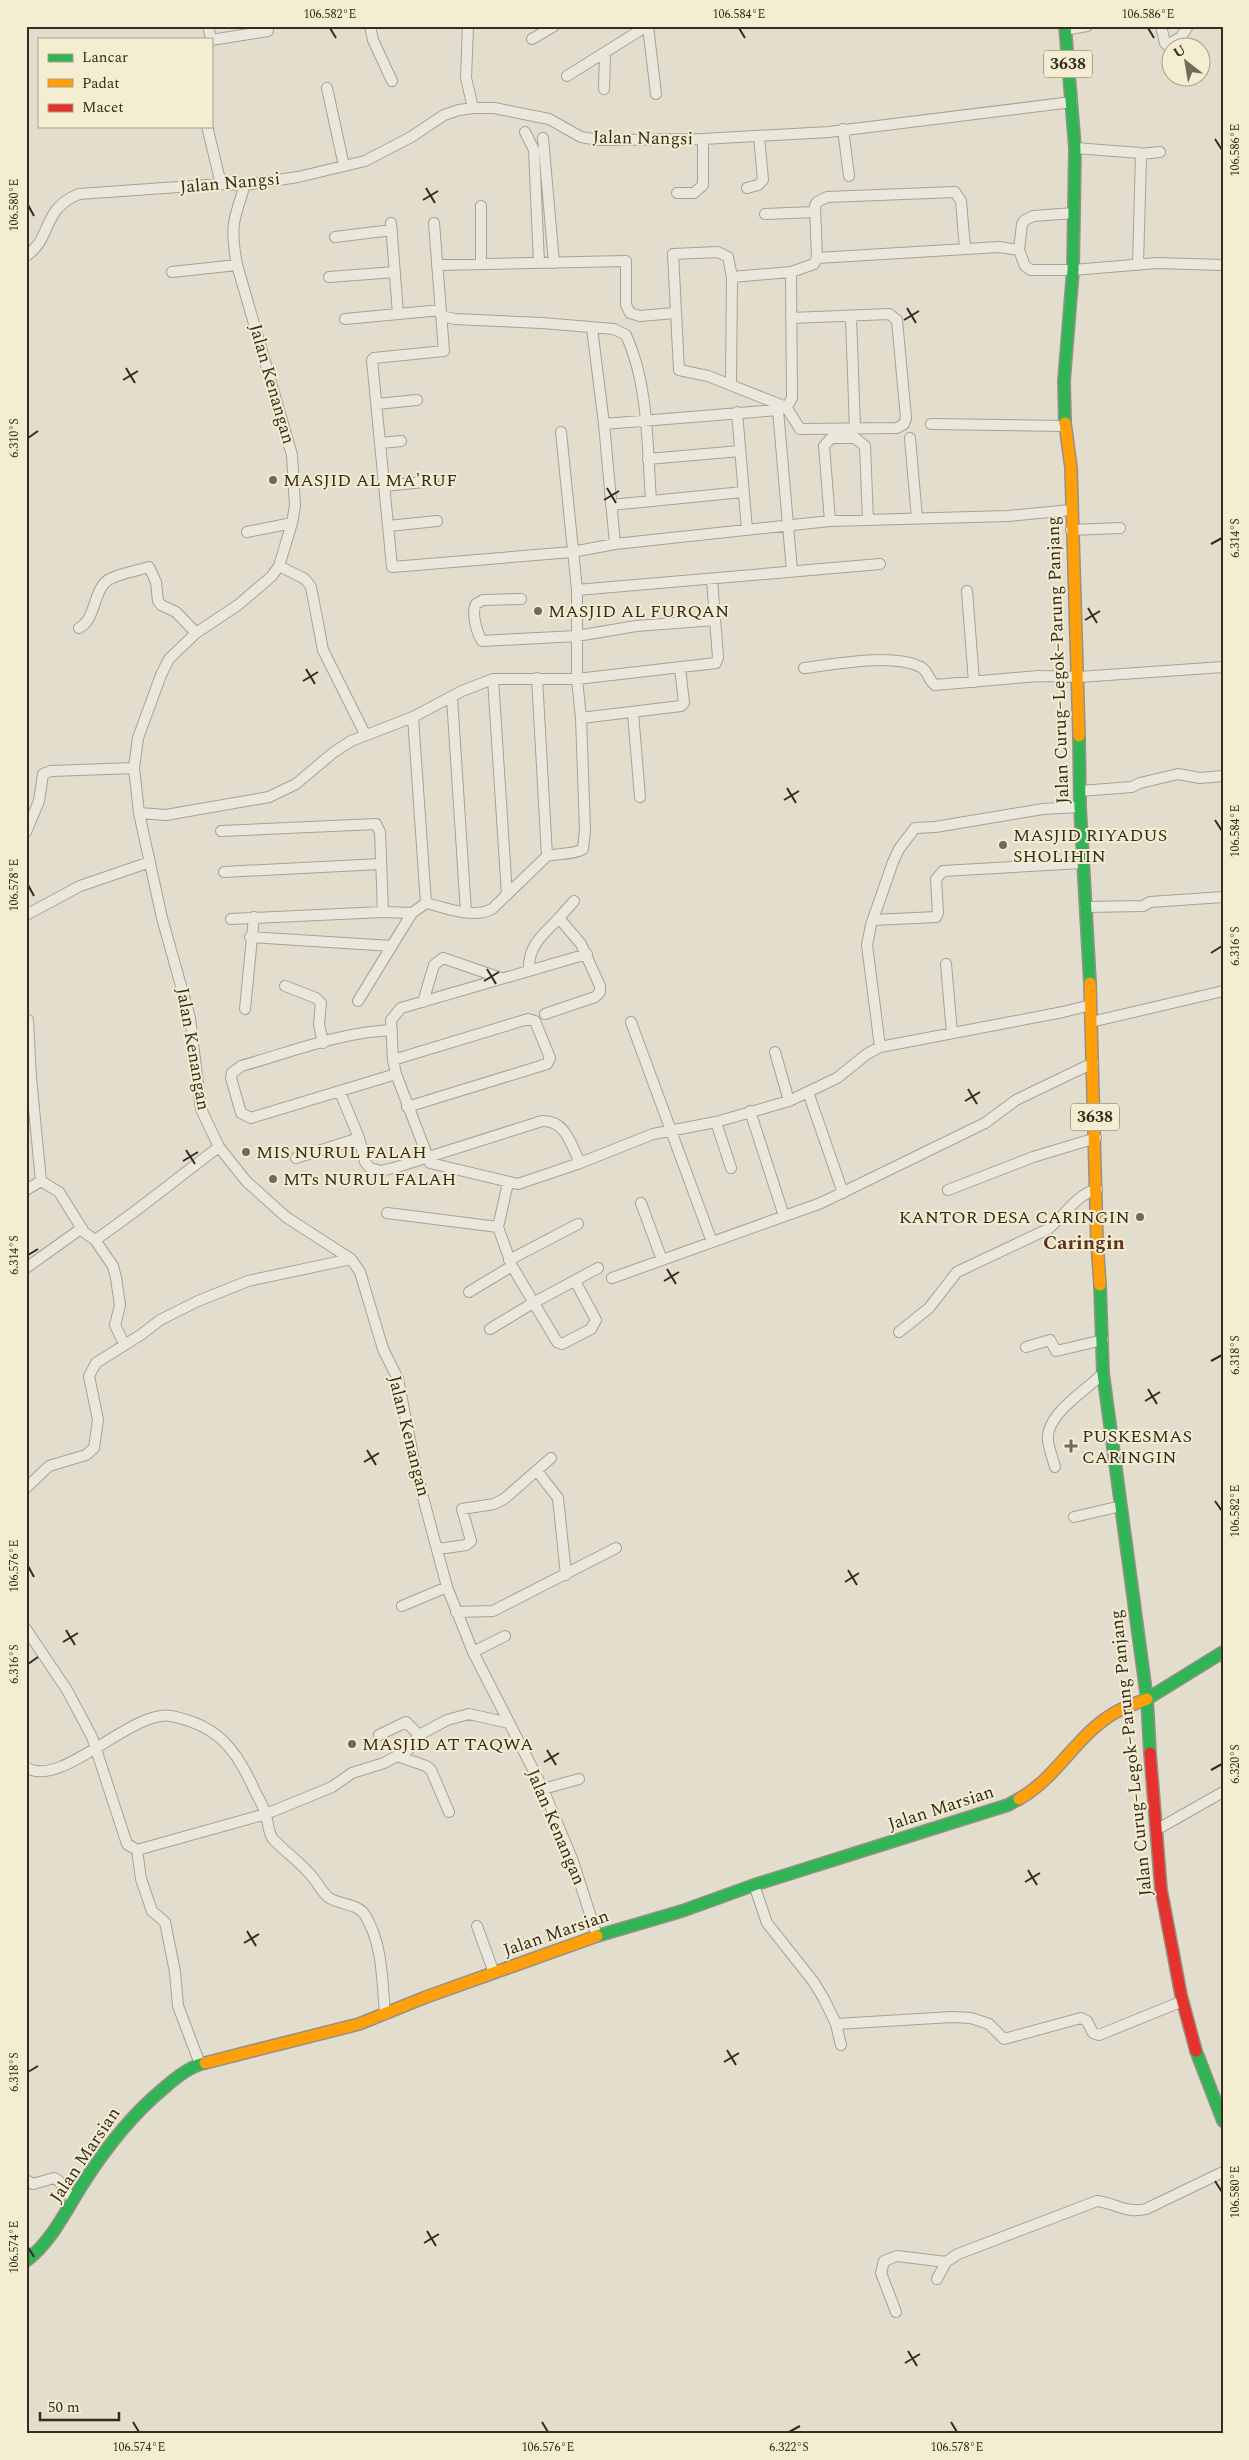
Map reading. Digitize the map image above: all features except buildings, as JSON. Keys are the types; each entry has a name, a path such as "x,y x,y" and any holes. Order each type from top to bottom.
{"main road":[{"name":"Jalan Curug–Legok–Parung Panjang","path":"1065,28 1075,148 1073,270 1064,381 1065,426 1070,468 1071,530 1079,677 1080,807 1091,1005 1096,1138 1097,1243 1103,1340 1103,1373 1147,1699 1161,1889 1183,2001 1196,2051 1223,2121"},
{"name":"Jalan Marsian","path":"26,2261 40,2250 127,2120 150,2096 182,2073 200,2064 359,2024 597,1936 682,1911 754,1885 1018,1801 1039,1786 1101,1721 1114,1712 1147,1699 1223,1652"}],"street":[{"path":"370,26 373,40 392,81"},
{"path":"468,26 466,78 473,108"},
{"path":"532,39 554,26"},
{"path":"567,76 648,26 656,94"},
{"path":"1065,28 1087,26"},
{"path":"1161,26 1167,45 1180,37 1188,26"},
{"path":"212,39 268,31"},
{"path":"604,89 605,53"},
{"path":"327,88 344,166"},
{"name":"Jalan Nangsi","path":"26,256 40,244 53,213 70,197 79,194 221,184 245,186 298,177 365,161 391,148 444,115 459,110 473,108 513,111 549,119 589,139 702,139 843,130 1072,102"},
{"path":"207,128 221,184"},
{"path":"843,130 849,176"},
{"path":"525,132 534,150 547,263"},
{"path":"747,188 758,185 763,180 758,136"},
{"path":"543,138 547,263"},
{"path":"677,193 694,193 703,185 702,139"},
{"path":"1075,148 1140,154 1160,152"},
{"path":"1138,265 1140,154"},
{"name":"Jalan Kenangan","path":"245,186 232,221 236,265 292,455 295,506 292,524 279,566 272,576 238,605 196,633 169,660 161,675 138,738 134,768 139,813 162,918 190,1018 201,1109 219,1147 246,1180 286,1218 350,1259 360,1272 383,1349 398,1379 416,1471 447,1587 473,1652 543,1789 573,1861 597,1936"},
{"path":"732,278 790,272 811,267 817,258 814,212 817,202 827,197 951,191 960,197 965,248"},
{"path":"481,206 481,264"},
{"path":"765,214 814,212"},
{"path":"1074,213 1033,216 1024,220 1019,250 1025,266 1031,270 1073,270 1157,263 1223,266"},
{"path":"434,224 444,351 372,358 392,567 572,552 615,544 830,521 999,516 1072,510"},
{"path":"335,237 391,227 398,314"},
{"path":"817,258 1000,246 1019,250"},
{"path":"731,384 732,278 728,257 722,253 673,254 679,370 708,376 731,384 782,408 800,429 897,428 904,424 906,418 897,320 889,314 791,318"},
{"path":"437,265 626,260 626,304 630,313 640,316 675,313"},
{"path":"172,272 236,265"},
{"path":"329,277 395,272"},
{"path":"604,424 782,408 792,398 790,272"},
{"path":"345,319 398,314 441,313 455,319 546,323 614,329 626,336 637,365 645,419 651,500"},
{"path":"851,316 855,429"},
{"path":"592,328 604,424 615,544"},
{"path":"377,404 417,400"},
{"path":"782,408 792,571"},
{"path":"737,412 748,530"},
{"path":"931,424 1065,426"},
{"path":"358,1001 412,913 426,903 473,915 483,914 492,909 547,856 559,853 574,853 583,849 585,830 581,718 577,678 577,590 561,432"},
{"path":"830,521 824,446 831,438 855,438 865,446 868,520"},
{"path":"910,438 917,518"},
{"path":"381,443 401,441"},
{"path":"648,459 740,451"},
{"path":"385,486 432,481"},
{"path":"611,505 743,492"},
{"path":"388,526 437,520"},
{"path":"247,532 292,524"},
{"path":"1071,530 1120,528"},
{"path":"577,590 880,564"},
{"path":"279,566 305,579 311,587 323,650 365,734"},
{"path":"79,628 86,624 104,585 109,579 149,567 156,582 158,601 161,605 176,612 196,633"},
{"path":"139,813 166,815 269,797 296,784 334,752 365,734 413,717 462,691 493,679 577,678 712,665 718,660 712,579"},
{"path":"967,590 974,682"},
{"path":"521,599 483,600 476,604 474,610 482,641 577,636 636,626 715,620"},
{"path":"804,668 859,662 900,662 926,670 935,685 1038,676 1079,677 1223,666"},
{"path":"581,718 633,713 683,705 680,668"},
{"path":"537,678 547,856"},
{"path":"493,679 507,895"},
{"path":"452,698 466,912"},
{"path":"633,713 640,797"},
{"path":"413,717 426,903"},
{"path":"26,832 39,801 43,774 51,771 134,768"},
{"path":"1080,791 1132,787 1140,783 1178,774 1200,778 1223,776"},
{"path":"880,1047 867,945 873,920 899,849 915,828 935,827 1043,809 1080,807"},
{"path":"221,831 373,823 378,826 380,832 383,912"},
{"path":"26,915 80,886 150,862"},
{"path":"873,920 936,917 938,913 936,879 943,871 1083,863"},
{"path":"224,872 380,864"},
{"path":"1085,907 1143,906 1150,902 1223,897"},
{"path":"529,970 531,949 574,901"},
{"path":"231,919 383,912 412,913"},
{"path":"245,1009 250,937 254,917"},
{"path":"545,1014 589,1000 600,992 600,986 586,954 575,936 559,918"},
{"path":"250,937 392,946"},
{"path":"586,954 396,1011 392,1020 393,1060 396,1074 407,1108 430,1163 508,1183 526,1183 627,1143 672,1130 716,1122 789,1101 837,1078 862,1058 880,1047 1091,1005"},
{"path":"422,1002 434,965 440,959 447,958 501,978"},
{"path":"946,964 952,1033"},
{"path":"285,986 316,998 321,1003 319,1024 323,1043"},
{"path":"1091,1022 1223,991"},
{"path":"393,1060 528,1019 535,1021 538,1026 550,1058 547,1064 522,1074 407,1108"},
{"path":"28,1020 31,1078 41,1181"},
{"path":"631,1022 712,1242"},
{"path":"392,1030 363,1032 323,1043 236,1069 231,1078 241,1113 251,1118 396,1074"},
{"path":"775,1052 789,1101"},
{"path":"612,1278 843,1193 984,1124 1016,1100 1093,1062"},
{"path":"340,1092 359,1138 365,1162 370,1168 377,1170 396,1167 542,1121 550,1121 562,1128 580,1163"},
{"path":"808,1092 843,1193"},
{"path":"750,1111 784,1216"},
{"path":"716,1122 731,1168"},
{"path":"296,1158 359,1138"},
{"path":"948,1190 1033,1158 1096,1138"},
{"path":"95,1240 134,1213 166,1186 219,1147"},
{"path":"26,1190 41,1181"},
{"path":"41,1181 59,1192 82,1228 91,1239 95,1240 113,1266 120,1305 115,1325 124,1344"},
{"path":"508,1183 498,1227 511,1263 557,1342 562,1344 568,1343 591,1329 596,1320 575,1281"},
{"path":"899,1332 929,1308 957,1272 1048,1229 1057,1222 1073,1202 1097,1189"},
{"path":"642,1203 662,1260"},
{"path":"387,1213 498,1227"},
{"path":"470,1292 511,1263 578,1224"},
{"path":"26,1268 58,1248 82,1228"},
{"path":"26,1488 49,1466 86,1455 94,1448 98,1420 89,1376 90,1370 96,1363 142,1334 160,1320 198,1301 248,1281 350,1259"},
{"path":"490,1329 598,1268"},
{"path":"1026,1347 1050,1340 1056,1351 1103,1340"},
{"path":"1055,1467 1048,1440 1052,1425 1074,1398 1103,1373"},
{"path":"438,1549 466,1545 471,1541 462,1509 494,1504 504,1499 552,1458"},
{"path":"537,1470 558,1498 566,1575"},
{"path":"1074,1517 1121,1506"},
{"path":"456,1612 493,1611 616,1548"},
{"path":"402,1606 447,1587"},
{"path":"26,1629 77,1707 92,1737 127,1844 137,1850 266,1814 332,1787 363,1768 384,1763 408,1750 419,1735 447,1720 469,1714 509,1723"},
{"path":"473,1652 505,1636"},
{"path":"26,1767 34,1772 44,1771 95,1750 151,1717 172,1716 195,1724 223,1739 237,1755 266,1814 271,1837 314,1878 328,1897 341,1904 358,1908 365,1916 379,1949 385,2014"},
{"path":"379,1735 403,1722 409,1723 419,1735"},
{"path":"397,1756 432,1770 449,1812"},
{"path":"543,1789 579,1779"},
{"path":"1156,1830 1223,1792"},
{"path":"137,1850 141,1879 152,1911 165,1922 175,1972 178,2006 200,2064"},
{"path":"754,1885 767,1924 813,1981 836,2024 840,2045"},
{"path":"477,1926 494,1973"},
{"path":"836,2024 952,2016 971,2018 990,2024 1004,2039 1080,2018 1087,2021 1093,2033 1099,2035 1183,2001"},
{"path":"937,2280 946,2262 958,2254 980,2245 1097,2201 1108,2202 1135,2212 1223,2172"},
{"path":"26,2180 33,2184 54,2178 58,2180 73,2200"},
{"path":"896,2312 881,2273 884,2260 897,2256 946,2262"}],"traffic: fast":[{"path":"1065,26 1075,148 1073,270 1064,381 1065,423"},
{"path":"1079,736 1080,807 1090,983"},
{"path":"1100,1285 1103,1373 1147,1699 1150,1753"},
{"path":"1147,1699 1223,1652"},
{"path":"597,1936 682,1911 754,1885 1008,1805 1019,1799"},
{"path":"1196,2051 1223,2121"},
{"path":"26,2261 43,2245 100,2159 129,2122 151,2099 177,2077 205,2063"}],"traffic: slow":[{"path":"1065,423 1071,468 1079,736"},
{"path":"1090,983 1097,1243 1100,1285"},
{"path":"1019,1799 1043,1781 1096,1726 1117,1711 1147,1699"},
{"path":"205,2063 359,2024 426,1997 597,1936"}],"traffic: jam":[{"path":"1150,1753 1161,1889 1181,1995 1196,2051"}],"place":[{"name":"MASJID AL MA'RUF","path":"273,480"},
{"name":"MASJID AL FURQAN","path":"538,611"},
{"name":"MASJID RIYADUS SHOLIHIN","path":"1003,845"},
{"name":"MIS NURUL FALAH","path":"246,1152"},
{"name":"MTs NURUL FALAH","path":"273,1179"},
{"name":"KANTOR DESA CARINGIN","path":"1140,1217"},
{"name":"PUSKESMAS CARINGIN","path":"1071,1446"},
{"name":"MASJID AT TAQWA","path":"352,1744"}],"district":[{"name":"Caringin","path":"1084,1243"}]}
